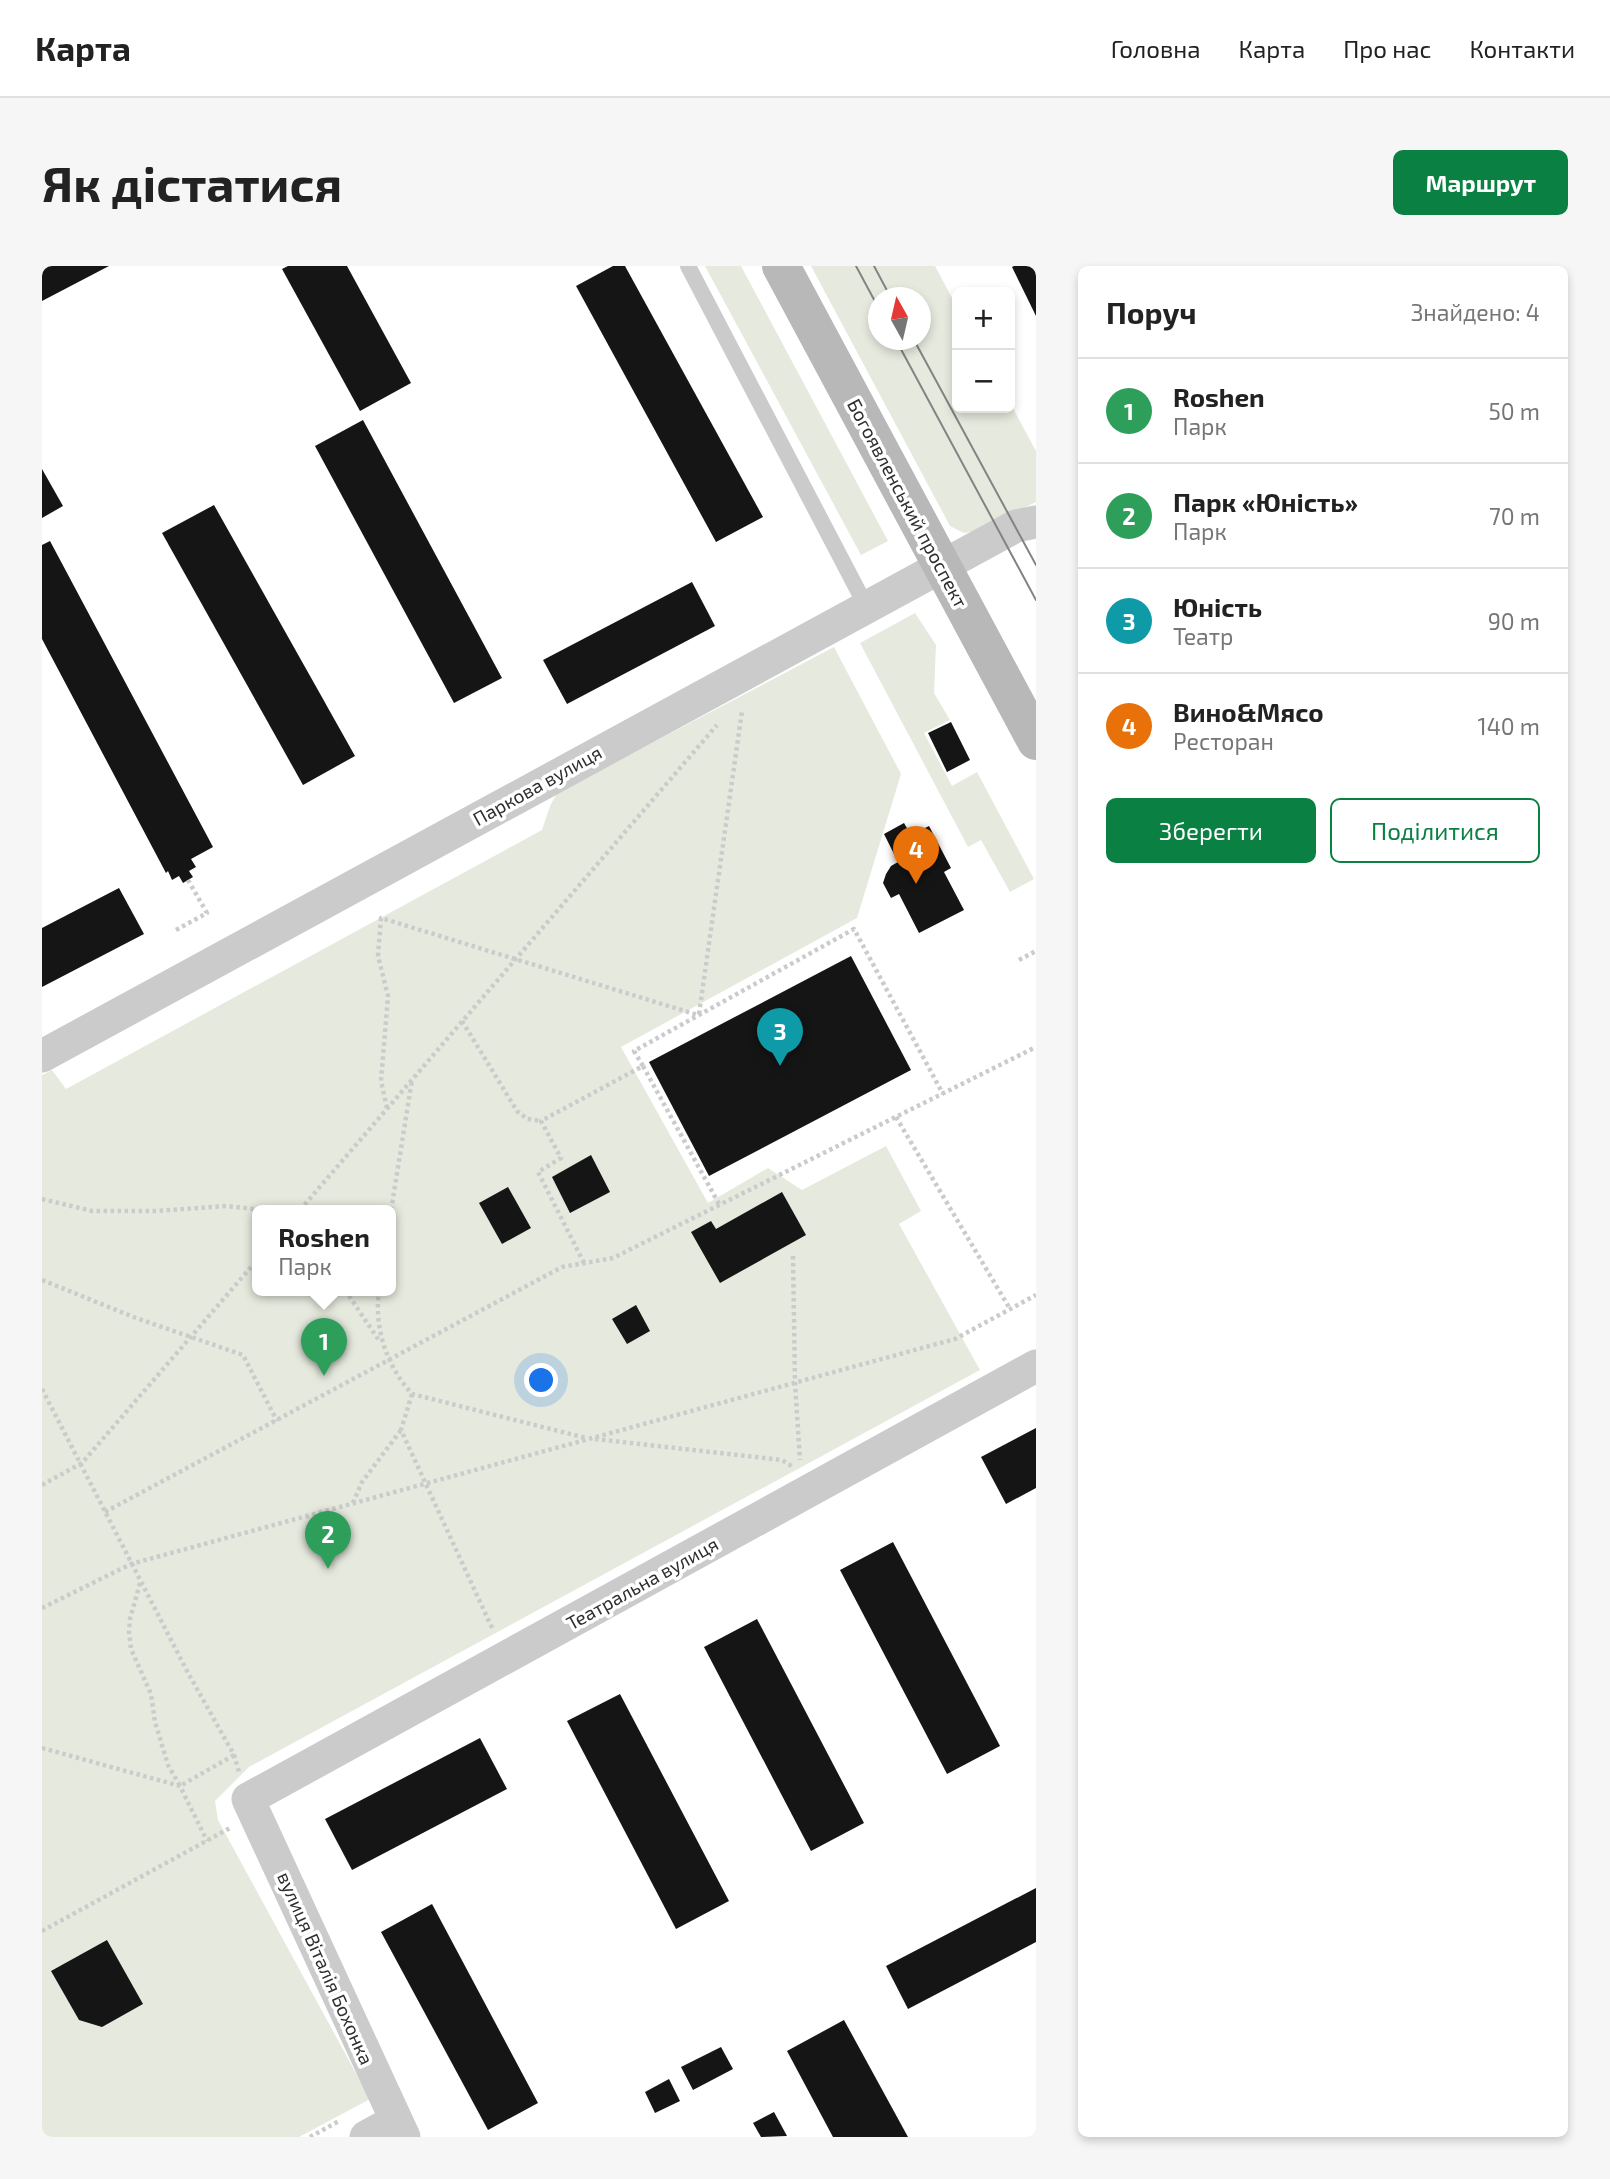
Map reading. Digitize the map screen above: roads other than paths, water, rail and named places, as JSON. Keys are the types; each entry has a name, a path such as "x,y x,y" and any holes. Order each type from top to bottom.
{"main road":[{"name":"Богоявленський проспект","path":"781,266 1036,741"}],"street":[{"name":"Паркова вулиця","path":"42,1056 866,606 1016,526 1036,522"},
{"name":"Театральна вулиця","path":"237,1809 1036,1366"},
{"name":"вулиця Віталія Бохонка","path":"237,1809 400,2129"},
{"path":"356,2127 400,2129"}],"lane":[{"path":"688,266 866,606"}],"tram line":[{"path":"856,266 868,288"},
{"path":"874,266 885,287"},
{"path":"901,350 1036,600"},
{"path":"919,350 1036,565"}],"place":[{"name":"Вино&Мясо","path":"916,884"},
{"name":"Юність","path":"780,1066"},
{"name":"Roshen","path":"324,1376"},
{"name":"Парк «Юність»","path":"328,1569"}]}
